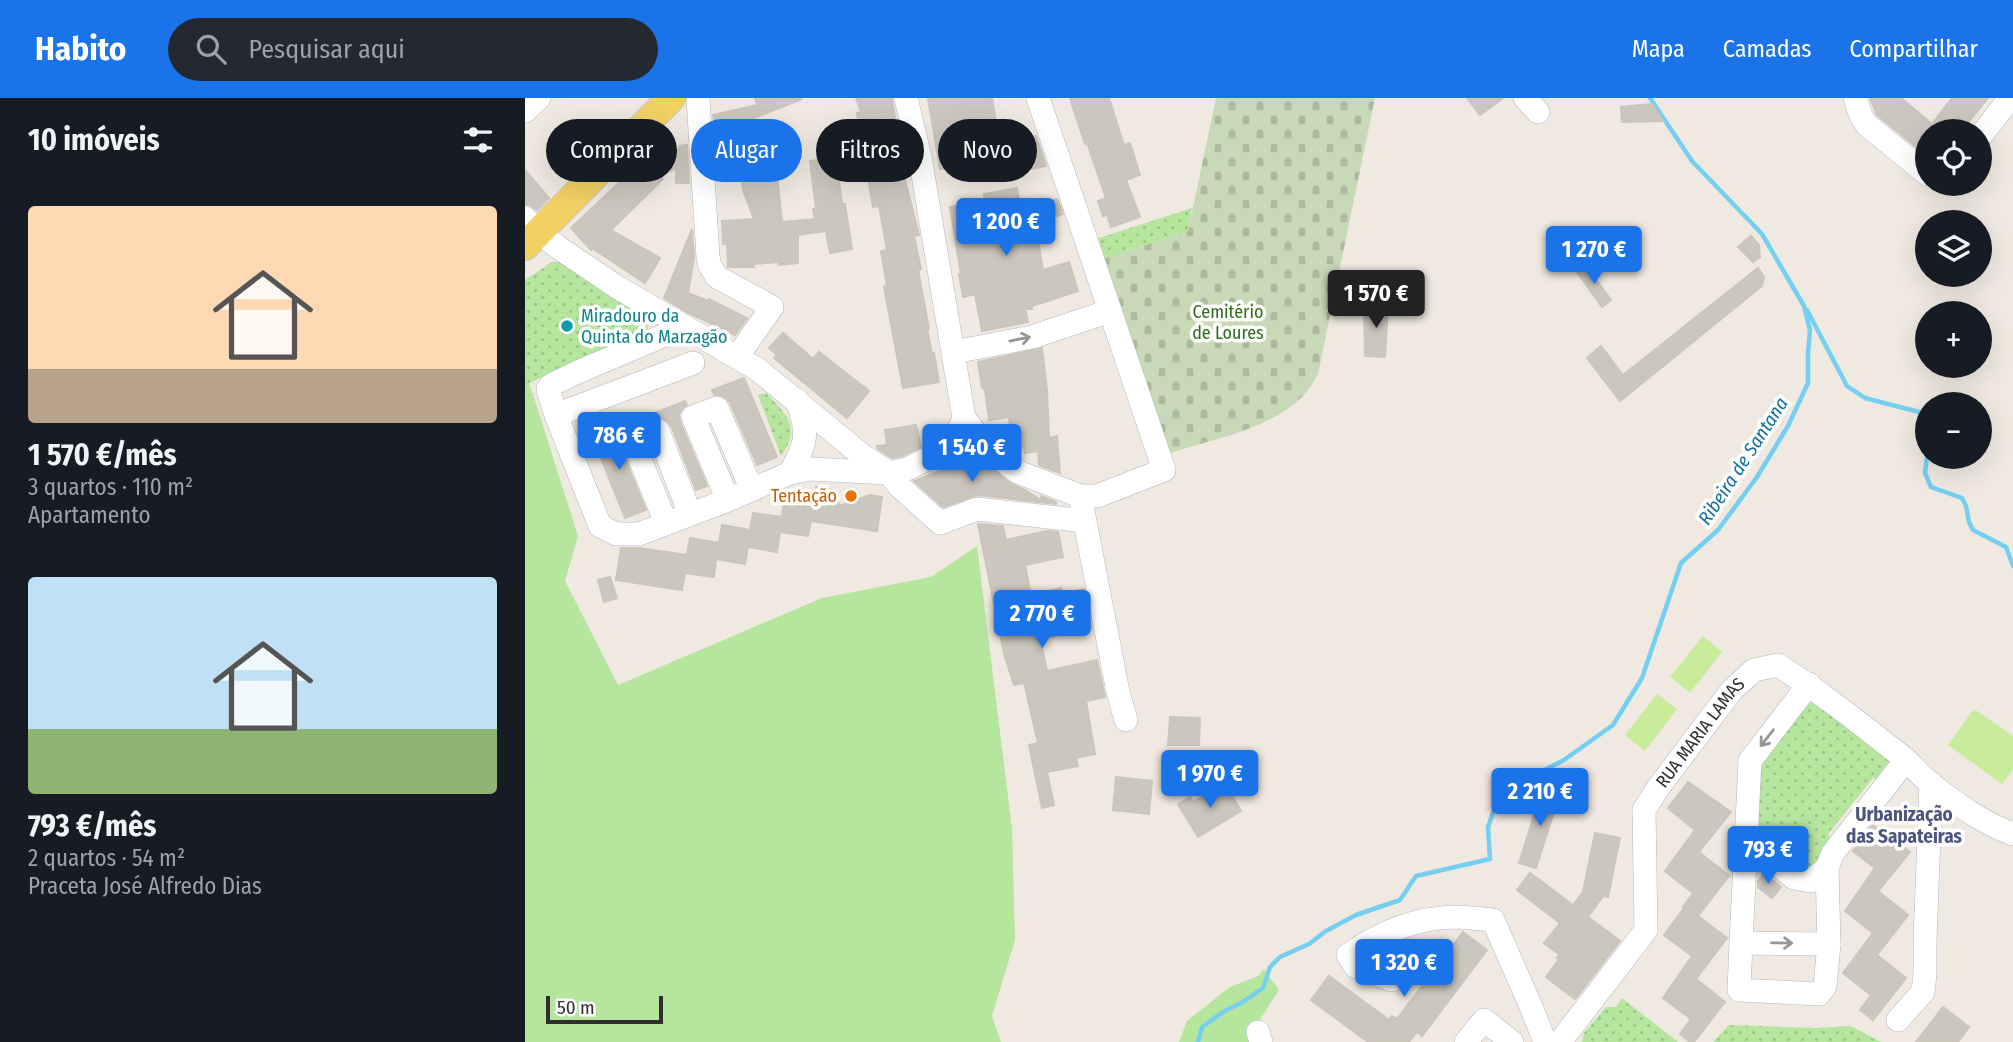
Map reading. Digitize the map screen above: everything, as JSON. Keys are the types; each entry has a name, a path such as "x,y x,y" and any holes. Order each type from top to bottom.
{"main road":[{"path":"529,232 671,98"}],"street":[{"path":"525,111 539,98"},
{"path":"698,98 710,266 717,277 772,307 737,357"},
{"path":"906,98 920,157 964,418 989,450 1018,472 1080,496 1097,496 1164,470 1038,98"},
{"path":"1854,98 1867,125 1915,164"},
{"path":"1992,121 2010,98"},
{"path":"529,232 757,369 863,456 888,472 898,486 940,523 977,509 1085,521"},
{"path":"954,352 1032,337 1110,311"},
{"path":"684,327 551,385 548,389 600,526 615,534 639,534 790,473 810,469 888,472 907,469 933,456 956,437 964,418"},
{"path":"556,415 693,363"},
{"path":"790,473 806,438 797,400"},
{"path":"728,500 693,418 717,408 752,490"},
{"path":"666,523 633,442 658,432 690,514"},
{"path":"1080,496 1118,692 1126,720"},
{"name":"RUA MARIA LAMAS","path":"1560,1042 1646,930 1644,810 1732,690 1754,670 1778,665 1809,684 1978,819 2013,834"},
{"path":"1809,684 1749,761 1739,990 1819,994 1825,986 1829,944 1828,868 1833,853 1906,760"},
{"path":"1898,1020 1923,992 1931,783"},
{"path":"1745,843 1794,878 1811,881 1828,868"},
{"path":"1392,980 1356,967 1348,955 1368,941 1409,923 1454,917 1493,920 1545,1042"},
{"path":"1741,943 1829,944"},
{"path":"1474,1039 1484,1020 1512,1042"}],"green space":[{"name":"Cemitério de Loures","path":"1216,98 1375,98 1316,378 1298,401 1266,421 1167,454 1103,259 1188,231"},
{"path":"1192,208 1188,231 1103,259 1096,239"},
{"path":"552,262 563,262 649,317 648,329 529,383 533,394 525,397 525,280"},
{"path":"766,393 786,415 791,429 787,446 781,456 758,395"},
{"path":"533,394 578,536 565,581 618,685 822,598 931,577 977,546 1012,829 1015,940 992,1016 1001,1042 525,1042 525,397"},
{"path":"1703,636 1722,652 1690,693 1670,677"},
{"path":"1657,694 1677,709 1645,751 1625,735"},
{"path":"1817,700 1891,760 1882,783 1873,778 1828,834 1834,844 1822,866 1797,874 1803,863 1771,835 1760,847 1754,840 1759,762 1808,704"},
{"path":"1974,709 2013,736 2013,769 2002,784 1948,745"},
{"path":"1264,969 1279,990 1248,1038 1250,1042 1179,1042 1187,1021 1230,987 1258,976"},
{"path":"1622,998 1678,1042 1582,1042 1584,1033 1606,1007 1616,1007"},
{"path":"1729,1025 1816,1028 1851,1026 1881,1042 1713,1042"}],"building":[{"path":"755,98 802,99 751,119 714,119 713,115 757,105"},
{"path":"856,98 892,98 895,119 858,119 857,113 861,112"},
{"path":"928,98 992,98 995,119 938,119 938,157"},
{"path":"1070,98 1109,98 1124,145 1130,143 1140,175 1126,180 1140,217 1111,227 1107,215 1103,216 1098,201 1106,198"},
{"path":"1467,98 1503,98 1480,115"},
{"path":"1870,98 1901,98 1926,119 1915,119 1915,146 1877,115"},
{"path":"1952,98 1988,98 1971,119 1936,119"},
{"path":"1652,104 1663,121 1622,122 1621,107"},
{"path":"1037,139 1046,166 1037,168"},
{"path":"687,145 689,183 676,183 679,146"},
{"path":"816,160 816,182 839,182 852,249 830,253 826,231 798,235 798,263 728,267 722,221 754,219 742,182 778,182 782,222 815,219 810,161"},
{"path":"525,170 549,198 537,210 525,204"},
{"path":"620,182 660,182 611,230 660,258 645,283 592,248 591,250 571,228"},
{"path":"869,182 906,182 919,235 914,236 921,269 918,270 939,382 903,388 884,287 887,286 881,251 887,250 879,206 873,207"},
{"path":"1017,188 1021,210 1057,199 1063,214 1035,224 1043,270 1069,262 1078,291 1032,306 1032,309 1025,309 1028,322 982,331 975,294 963,297 950,207 985,200 984,194"},
{"path":"692,229 694,258 688,293 708,301 709,299 747,318 735,335 664,298"},
{"path":"1751,236 1759,245 1760,257 1753,262 1738,247"},
{"path":"1586,266 1611,300 1602,307 1577,272"},
{"path":"1758,268 1764,277 1762,286 1620,401 1587,358 1601,346 1623,375"},
{"path":"1388,304 1385,357 1365,356 1364,305"},
{"path":"783,333 813,359 819,352 869,391 847,418 774,358 777,355 769,348"},
{"path":"1042,348 1049,438 1057,436 1060,473 1039,465 1038,451 1025,453 1024,447 1013,448 1009,417 989,420 978,362"},
{"path":"744,378 777,457 757,465 730,402 725,397 714,395 712,390"},
{"path":"685,401 687,405 679,414 680,422 707,486 696,490 671,425 660,417 654,418 652,414"},
{"path":"625,425 627,430 621,434 620,447 646,510 625,518 593,438"},
{"path":"916,425 921,447 892,458 878,449 877,446 887,445 885,430"},
{"path":"977,457 1010,483 1042,501 1041,496 1056,504 978,495 943,507 914,481"},
{"path":"816,487 832,489 840,506 870,495 882,497 877,531 811,521 808,536 780,532 777,552 748,547 745,564 716,559 714,577 685,573 682,590 616,580 621,548 687,555 690,538 719,543 722,525 750,530 753,513 782,517 784,500 813,505"},
{"path":"978,524 1003,526 1006,540 1047,531 1058,532 1063,557 1025,565 1031,595 1061,588 1062,594 1084,589 1091,628 1040,639 1047,671 1097,660 1105,697 1086,701 1095,754 1076,758 1078,766 1047,772 1054,805 1042,808 1029,745 1038,743 1024,683 1014,685 1004,654"},
{"path":"610,577 617,598 604,602 598,580"},
{"path":"1170,717 1200,718 1199,745 1168,745"},
{"path":"1116,777 1152,781 1149,814 1113,810"},
{"path":"1688,782 1731,812 1699,852 1729,876 1698,916 1727,938 1696,979 1725,1002 1694,1042 1680,1034 1691,1019 1663,998 1692,956 1664,935 1693,893 1665,871 1695,830 1668,808"},
{"path":"1225,783 1241,811 1198,837 1178,804 1190,797 1193,802"},
{"path":"1543,787 1560,793 1536,868 1519,863"},
{"path":"1873,825 1910,852 1878,891 1908,915 1877,955 1906,978 1873,1020 1860,1010 1871,995 1843,973 1873,933 1845,911 1875,868 1853,851"},
{"path":"1595,833 1620,838 1608,897 1603,896 1588,917 1620,941 1575,999 1546,977 1560,955 1544,943 1560,923 1517,890 1530,873 1573,905 1583,892"},
{"path":"1764,873 1781,887 1772,898 1758,887 1758,881"},
{"path":"1463,932 1487,950 1422,1036 1417,1032 1409,1042 1368,1042 1311,1000 1329,976 1389,1020 1392,1016 1397,1019"},
{"path":"1943,1007 1969,1027 1958,1042 1916,1042"}],"waterway":[{"name":"Ribeira de Santana","path":"1198,1042 1202,1027 1263,988 1270,967 1280,957 1309,944 1326,931 1356,915 1400,900 1416,876 1490,859 1488,827 1497,801 1519,783 1564,760 1613,725 1642,678 1681,563 1718,530 1757,477 1788,426 1808,383 1810,330 1804,306 1762,234 1692,161 1650,98"},
{"path":"1807,310 1847,386 1865,398 1915,411"},
{"path":"1926,469 1931,487 1962,498 1973,530 2006,547 2013,566"}],"place":[{"name":"Miradouro da Quinta do Marzagão","path":"567,326"},
{"name":"Tentação","path":"851,496"}],"district":[{"name":"Urbanização das Sapateiras","path":"1904,825"}]}
